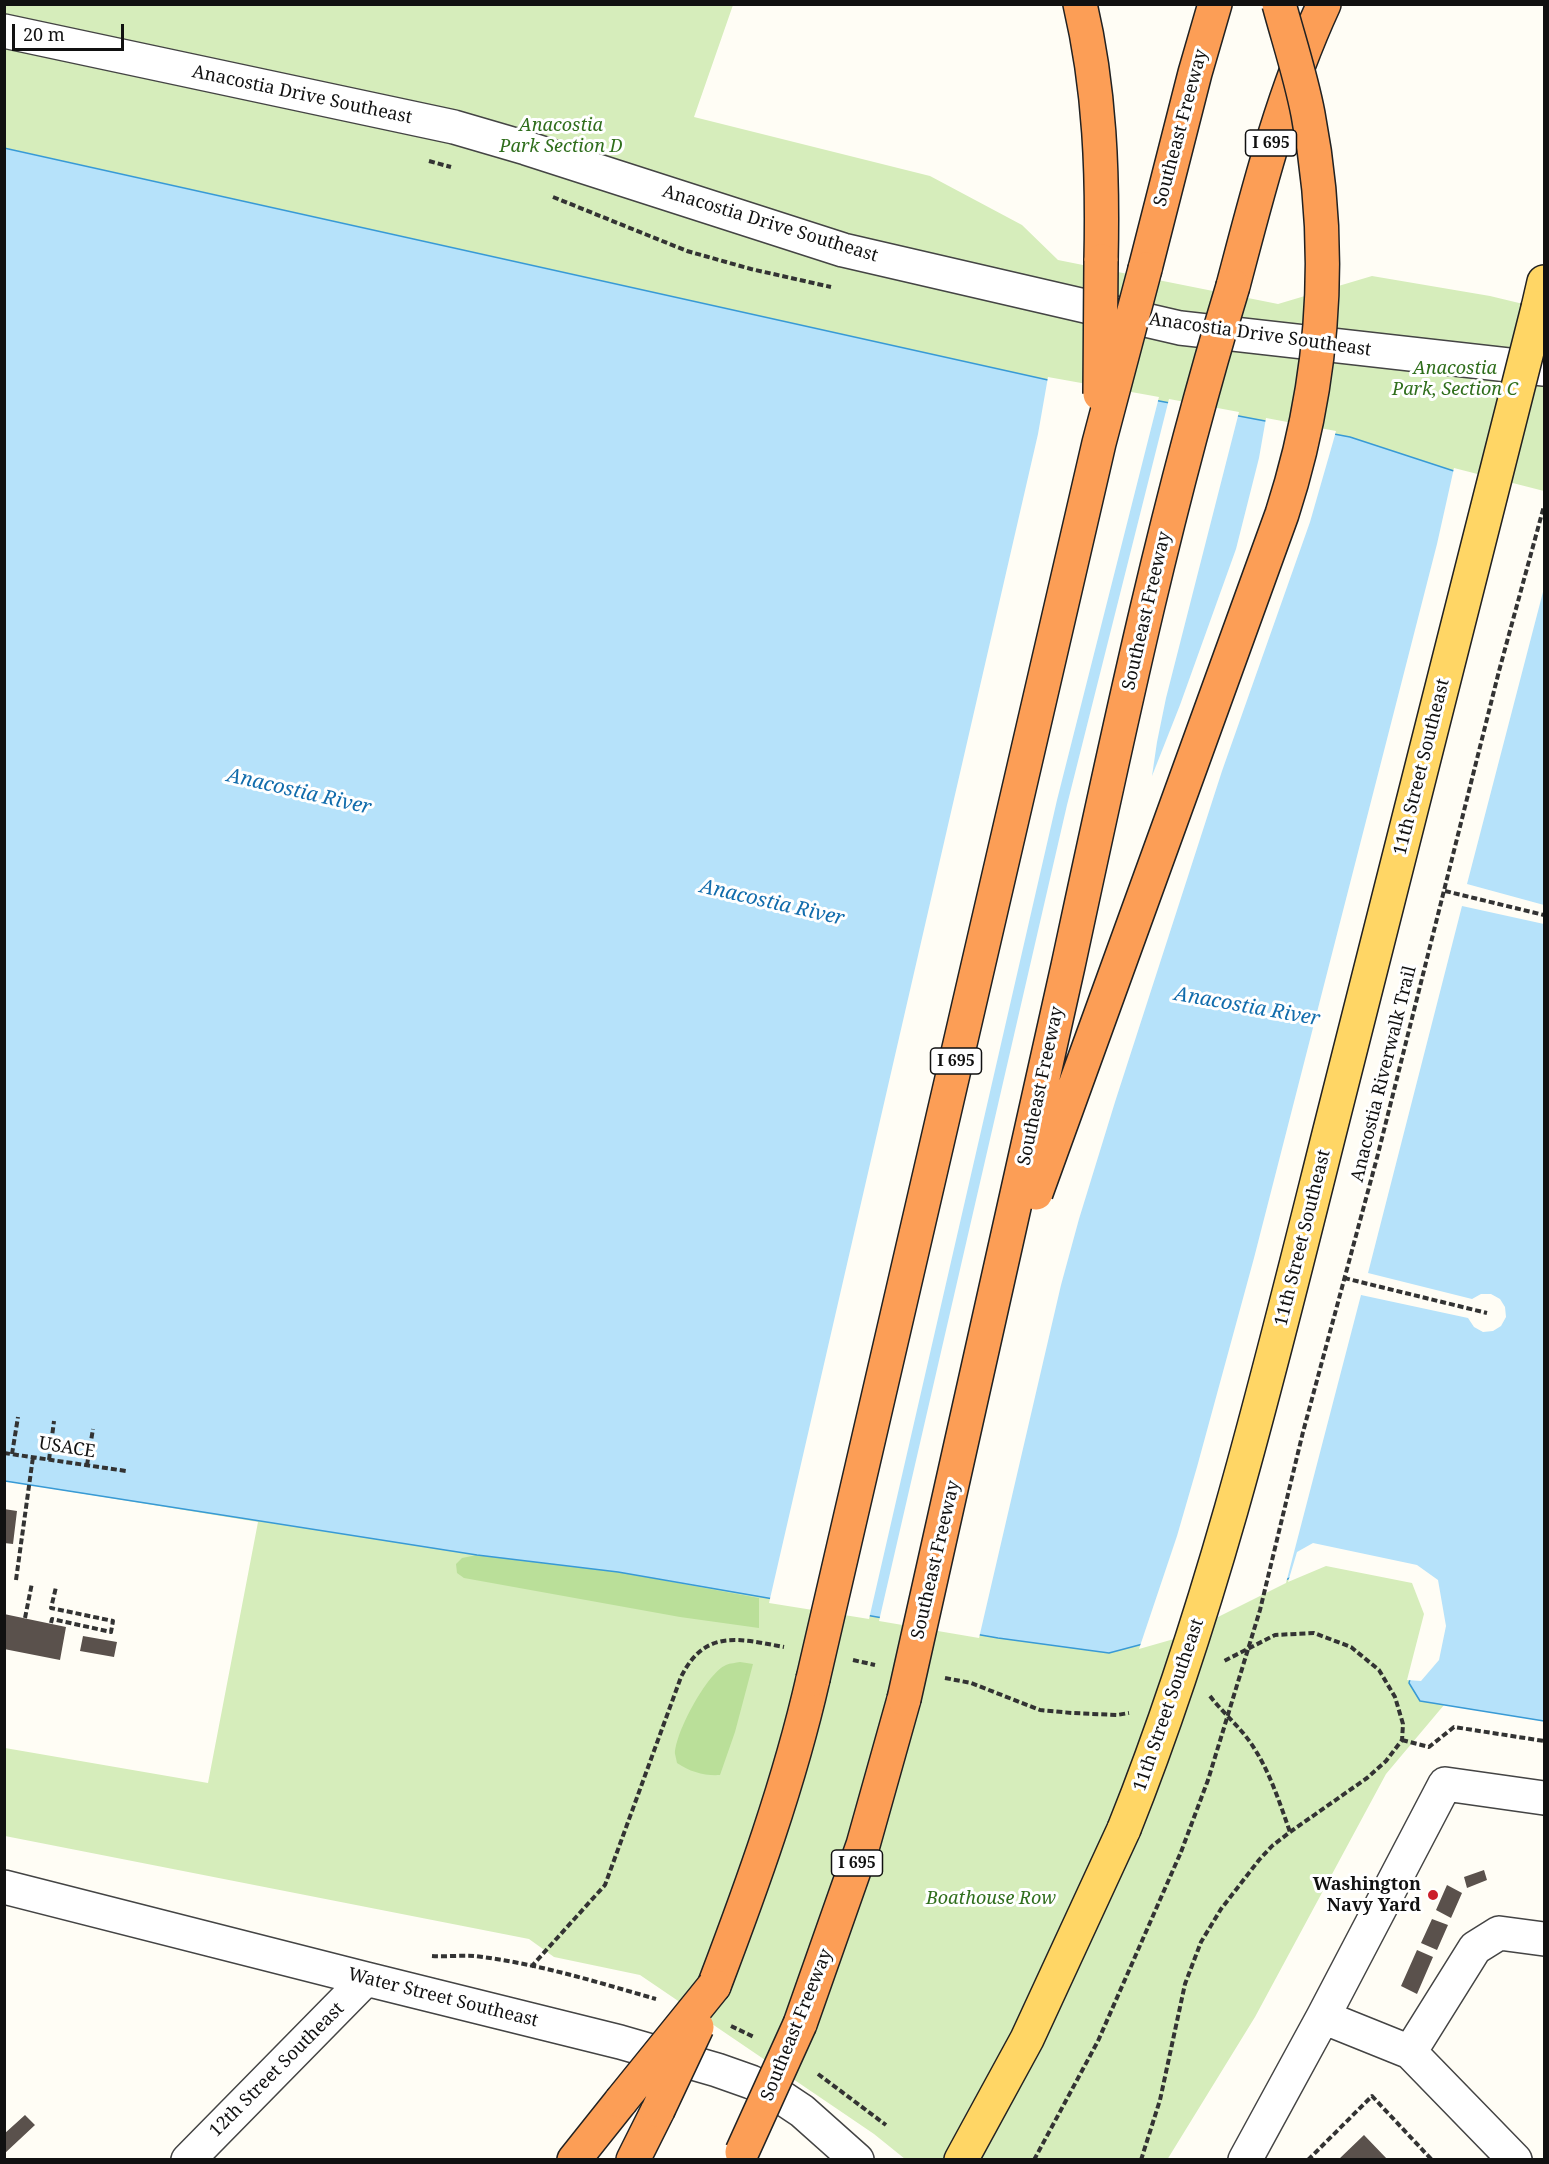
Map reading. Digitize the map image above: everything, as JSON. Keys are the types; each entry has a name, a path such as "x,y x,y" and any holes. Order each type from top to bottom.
{"highway":[{"path":"1080,4 1091,57 1099,124 1102,194 1099,444"},
{"name":"Southeast Freeway","path":"633,2160 714,1986 767,1840 803,1724 1099,444 1215,4"},
{"path":"991,1316 1282,514 1308,417 1322,315 1321,214 1315,157 1307,112 1279,4"},
{"name":"Southeast Freeway","path":"740,2156 800,2024 863,1845 904,1699 991,1316 1137,648 1187,450 1279,118 1301,56 1324,4"},
{"path":"574,2160 714,1986"}],"main road":[{"name":"11th Street Southeast","path":"961,2160 1037,2018 1124,1829 1171,1703 1205,1599 1281,1326 1541,295"}],"street":[{"name":"Anacostia Drive Southeast","path":"4,31 454,128 526,148 843,250 1180,328 1545,369"},
{"path":"1245,2160 1445,1784 1545,1798"},
{"name":"Water Street Southeast","path":"4,1887 366,1980 620,2042 751,2082 775,2093 802,2111 857,2160"},
{"path":"1410,2052 1475,1948 1499,1933 1545,1939"},
{"name":"12th Street Southeast","path":"188,2160 366,1980"},
{"path":"1323,2017 1410,2052 1515,2160"}],"path":[{"name":"Anacostia Riverwalk Trail","path":"1034,2160 1098,2041 1181,1852 1211,1769 1260,1610 1303,1432 1378,1154 1499,671 1545,506"},
{"path":"1445,891 1545,915"},
{"path":"1344,1278 1487,1313"},
{"path":"12,1454 18,1417"},
{"path":"50,1460 54,1421"},
{"path":"87,1465 93,1429"},
{"name":"USACE","path":"4,1453 126,1471"},
{"path":"16,1580 33,1457"},
{"path":"25,1618 32,1582"},
{"path":"51,1623 52,1619 111,1632 113,1621 51,1608 56,1587"},
{"path":"1141,2160 1160,2100 1185,1984 1201,1942 1221,1909 1259,1860 1290,1832 1367,1778 1386,1761 1402,1740 1403,1724 1395,1697 1379,1670 1351,1647 1314,1633 1275,1635 1216,1666"},
{"path":"1208,1693 1237,1725 1258,1755 1273,1785 1290,1832"},
{"path":"1402,1740 1429,1747 1454,1727 1545,1741"},
{"path":"1308,2160 1372,2096 1432,2160"}],"green space":[{"name":"Anacostia Park Section D","path":"5,5 733,5 694,117 930,176 1022,225 1058,260 1278,304 1372,276 1490,296 1544,309 1544,494 1460,473 1350,437 1048,380 5,148"},
{"name":"Boathouse Row","path":"5,1481 477,1555 618,1572 998,1638 1109,1653 1326,1563 1415,1580 1427,1614 1420,1701 1444,1705 1386,1774 1255,2017 1167,2160 905,2159 874,2134 640,1975 554,1957 529,1939 5,1836 5,1748 208,1783 258,1522"},
{"path":"477,1555 618,1572 759,1598 759,1628 680,1617 464,1578 457,1573 456,1564 462,1558"},
{"path":"740,1662 753,1664 735,1732 720,1775 698,1773 687,1769 677,1763 675,1754 676,1744 686,1719 702,1691 718,1670 728,1664"}],"water":[{"name":"Anacostia River","path":"4,148 1048,380 1350,437 1460,473 1544,494 1544,1721 1420,1701 1409,1683 1427,1614 1415,1580 1326,1563 1273,1585 1173,1636 1109,1653 998,1638 618,1572 477,1555 5,1481"}],"pier":[{"path":"1048,377 1159,397 1057,800 869,1619 769,1603 1038,434"},
{"path":"1169,399 1239,412 1166,698 1152,776 1236,549 1259,458 1266,418 1336,431 1310,522 1222,771 1079,1219 1061,1285 979,1638 879,1621 1067,805"},
{"path":"1454,468 1544,491 1544,588 1467,884 1544,905 1544,924 1462,906 1368,1273 1472,1299 1481,1294 1491,1294 1500,1299 1505,1307 1506,1317 1501,1326 1493,1331 1483,1332 1474,1327 1468,1318 1361,1295 1286,1583 1174,1639 1139,1649 1177,1536 1254,1258 1437,544"},
{"path":"1313,1543 1417,1565 1438,1580 1446,1626 1439,1660 1421,1681 1407,1680 1424,1614 1412,1583 1326,1566 1288,1582 1297,1552"}],"building":[{"path":"4,1509 17,1511 13,1544 4,1543"},
{"path":"4,1614 66,1627 60,1660 4,1649"},
{"path":"83,1636 117,1642 114,1657 80,1651"},
{"path":"1484,1870 1487,1880 1467,1888 1464,1877"},
{"path":"1447,1885 1462,1893 1451,1918 1436,1910"},
{"path":"1432,1919 1448,1925 1437,1950 1421,1943"},
{"path":"1417,1950 1433,1957 1417,1994 1401,1986"},
{"path":"25,2115 35,2125 4,2154 4,2134"},
{"path":"1364,2135 1388,2160 1338,2160"}],"place":[{"name":"Washington Navy Yard","path":"1433,1895"}],"park label":[{"name":"Anacostia Park, Section C","path":"1455,379"}]}
